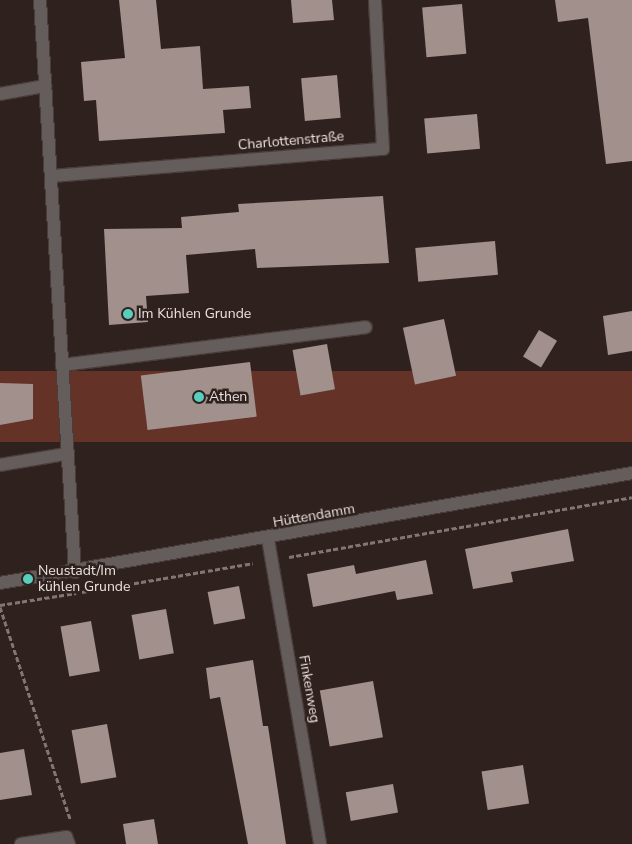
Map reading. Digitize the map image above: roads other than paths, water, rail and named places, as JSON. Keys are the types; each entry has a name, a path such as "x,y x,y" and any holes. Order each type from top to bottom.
{"street":[{"path":"40,0 52,176 66,454 75,572"},
{"name":"Charlottenstraße","path":"52,176 383,148 375,0"},
{"path":"0,94 45,86"},
{"path":"62,365 366,327"},
{"path":"0,465 66,454"},
{"name":"Hüttendamm","path":"0,584 268,540 632,473"},
{"name":"Finkenweg","path":"268,540 320,844"},
{"path":"21,844 67,840"}],"place":[{"name":"Im Kühlen Grunde","path":"128,314"},
{"name":"Athen","path":"199,397"},
{"name":"Neustadt/Im kühlen Grunde","path":"28,579"}]}
